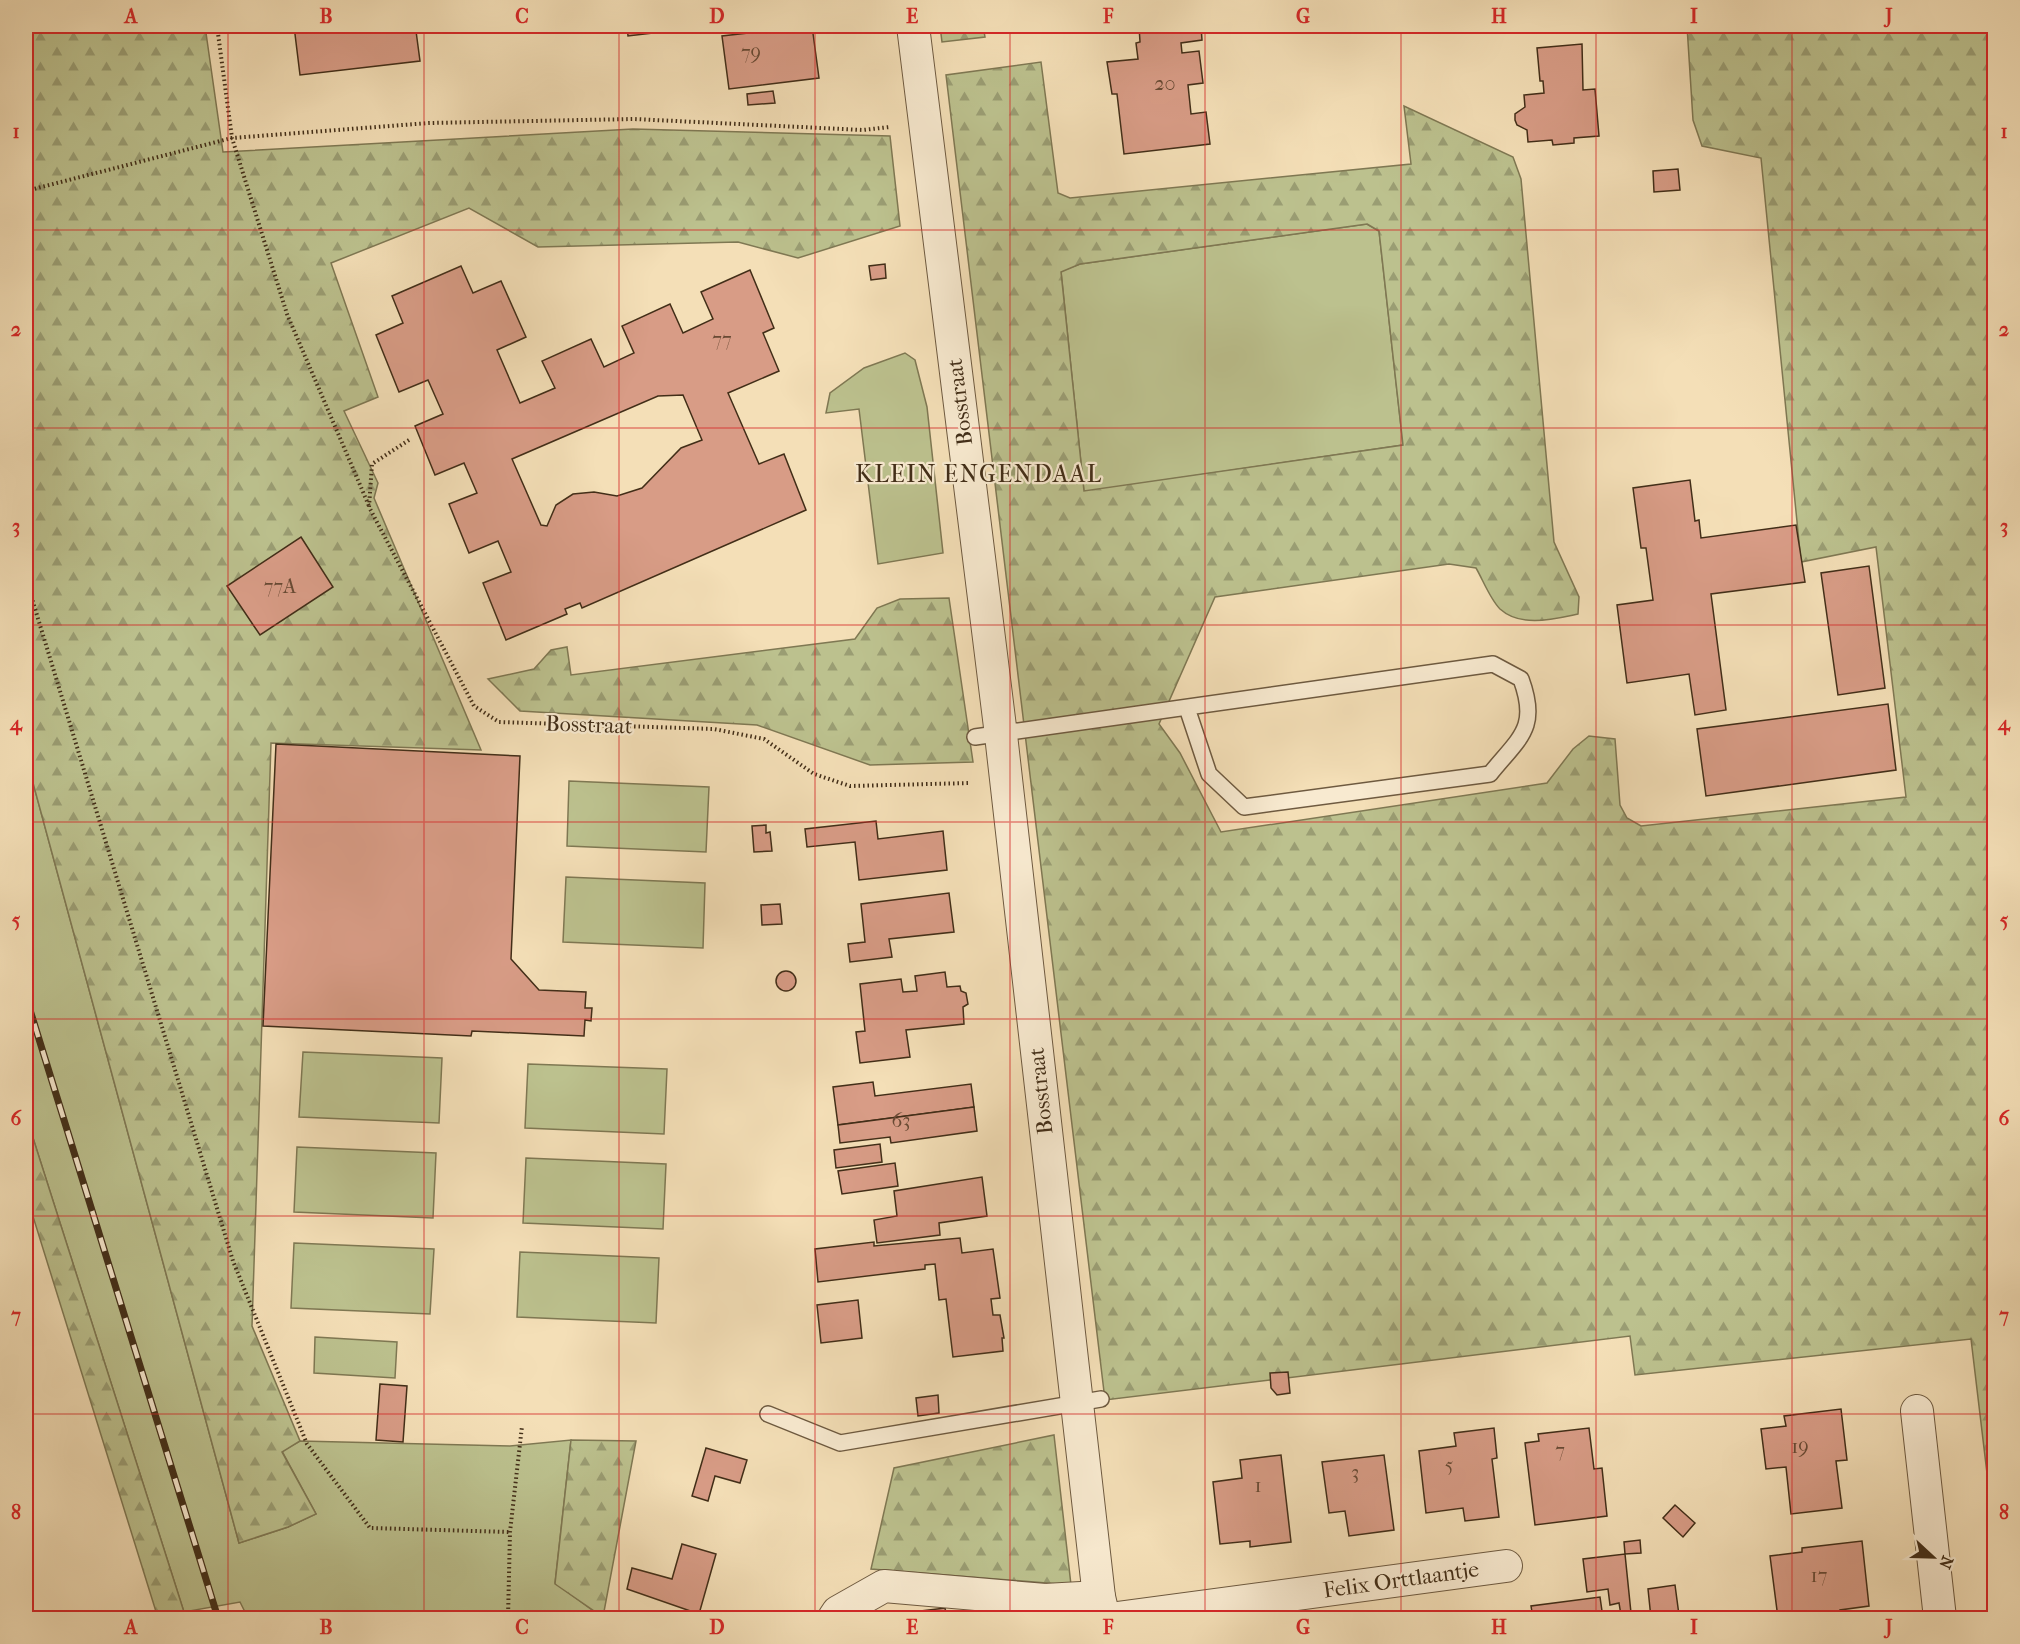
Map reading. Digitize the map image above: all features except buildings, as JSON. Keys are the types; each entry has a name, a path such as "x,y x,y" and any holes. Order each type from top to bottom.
{"street":[{"name":"Bosstraat","path":"913,26 988,736 1006,779 1089,1401 1106,1611"},
{"path":"1917,1411 1940,1618"},
{"name":"Felix Orttlaantje","path":"1106,1611 1506,1566"},
{"path":"834,1618 838,1612 884,1586 1045,1600 1106,1611"}],"lane":[{"path":"988,736 1493,664 1521,679 1530,704 1526,729 1490,774 1244,807 1209,774 1187,708"},
{"path":"768,1414 840,1443 1089,1401"}],"path":[{"name":"Bosstraat","path":"217,26 232,138 287,314 369,507 474,706 499,722 714,729 764,739 814,774 850,786 1006,779"},
{"path":"26,191 232,138 429,123 634,119 863,130 925,123"},
{"path":"369,507 372,464 409,440"},
{"path":"26,579 233,1261 307,1444 370,1527 510,1532"},
{"path":"508,1618 510,1532 522,1426"}],"green space":[{"path":"26,26 205,26 223,152 633,129 890,136 900,226 798,258 738,242 538,247 469,208 331,263 378,397 344,411 378,483 374,498 481,750 271,743 252,1326 300,1441 282,1452 316,1514 288,1527 239,1543 26,757"},
{"path":"940,26 983,26 985,37 942,42"},
{"path":"1687,26 1992,26 1994,52 1994,1532 1971,1339 1635,1375 1630,1336 1105,1400 946,75 1041,62 1058,193 1070,198 1411,164 1404,106 1513,157 1521,179 1554,542 1579,597 1578,614 1538,620 1508,615 1496,605 1476,568 1449,564 1215,597 1159,724 1180,753 1221,832 1547,783 1573,749 1589,736 1615,739 1620,805 1627,818 1641,826 1906,797 1876,547 1801,562 1761,158 1702,146 1693,120","holes":["1367,224 1379,231 1403,445 1084,491 1061,272 1080,264"]},
{"path":"1367,224 1379,231 1403,445 1084,492 1061,271 1080,264"},
{"path":"905,353 915,360 927,407 943,553 878,564 859,409 826,413 830,393 864,368"},
{"path":"949,598 973,762 870,765 757,725 520,711 488,679 534,669 551,650 567,647 571,675 855,639 877,608 900,599"},
{"path":"26,757 239,1543 288,1527 316,1514 282,1451 300,1441 510,1446 571,1440 555,1583 603,1618 419,1618 417,1613 358,1618 248,1618 240,1602 184,1612 26,1116"},
{"path":"569,781 709,787 706,852 567,846"},
{"path":"566,877 705,883 703,948 563,942"},
{"path":"303,1052 442,1058 439,1123 299,1117"},
{"path":"528,1064 667,1069 664,1134 525,1128"},
{"path":"26,1116 184,1612 184,1618 158,1618 26,1194"},
{"path":"297,1147 436,1153 433,1218 294,1212"},
{"path":"526,1158 666,1164 663,1229 523,1223"},
{"path":"294,1243 434,1249 430,1314 291,1308"},
{"path":"520,1252 659,1258 656,1323 517,1317"},
{"path":"315,1337 397,1342 395,1378 314,1373"},
{"path":"1054,1435 1071,1585 871,1569 894,1468"},
{"path":"571,1440 636,1441 603,1617 555,1584"}],"railway":[{"path":"26,997 218,1618"}],"district":[{"name":"KLEIN ENGENDAAL","path":"979,474"}]}
